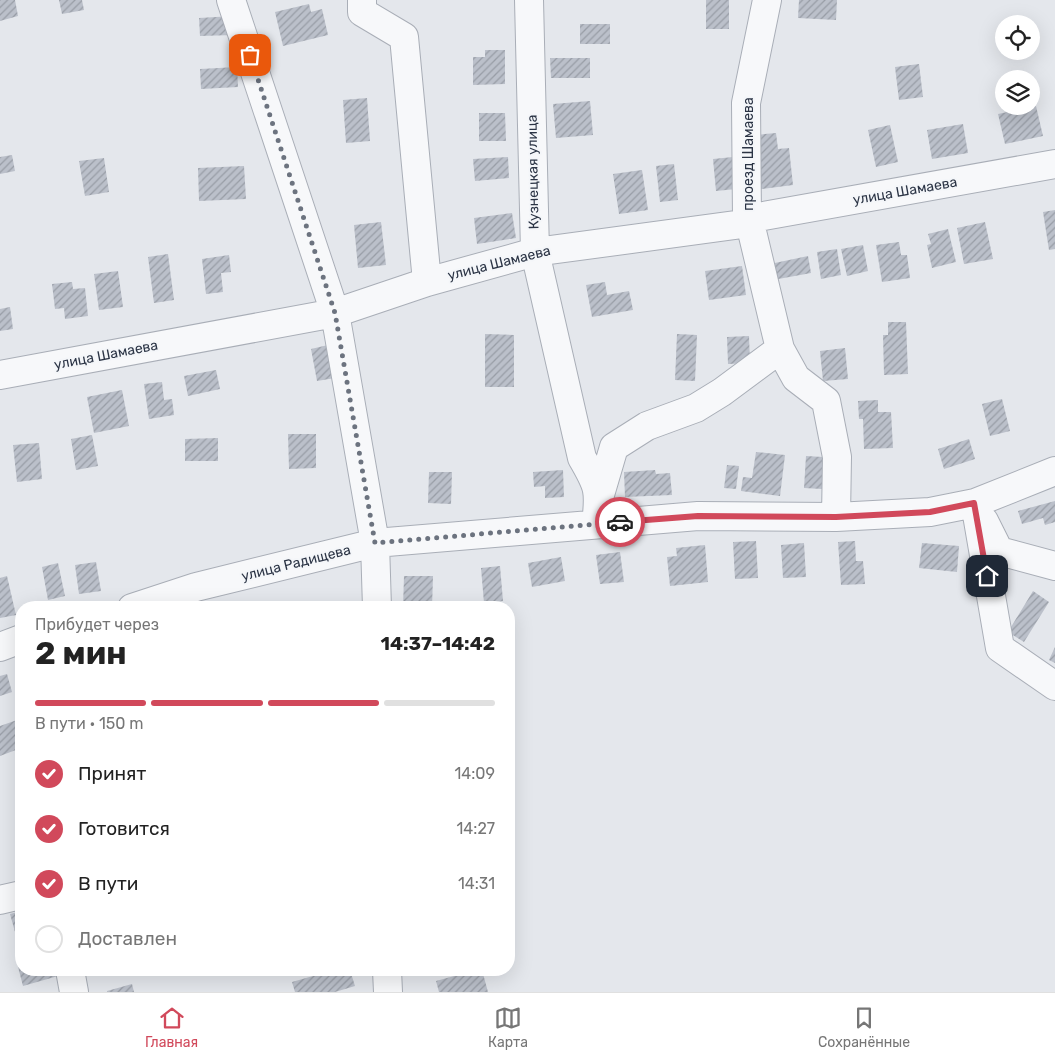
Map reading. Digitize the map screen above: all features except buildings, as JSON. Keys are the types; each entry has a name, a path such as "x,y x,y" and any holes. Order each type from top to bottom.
{"street":[{"path":"231,0 335,313 375,543 377,601"},
{"path":"362,0 362,12 404,37 427,282"},
{"name":"Кузнецкая улица","path":"530,0 535,252 582,458 595,480 599,498"},
{"name":"проезд Шамаева","path":"766,0 746,102 749,221 780,349 796,378 826,401 837,457 836,517"},
{"name":"улица Шамаева","path":"0,375 335,313 427,282 535,252 749,221 1055,164"},
{"path":"596,524 599,498 614,447 647,426 696,408 722,392 780,349"},
{"name":"улица Радищева","path":"178,601 197,598 375,543 698,516 836,517 930,512 974,503 1055,470"},
{"path":"974,503 999,551 1055,566"},
{"path":"974,503 1000,648 1055,686"},
{"path":"0,647 15,641"},
{"path":"0,900 15,896"},
{"path":"71,976 74,992"},
{"path":"387,976 388,992"}],"way so far":[{"path":"250,55 335,313 375,543 620,522"}],"route":[{"path":"620,522 698,516 836,517 930,512 974,503 987,576"}]}
